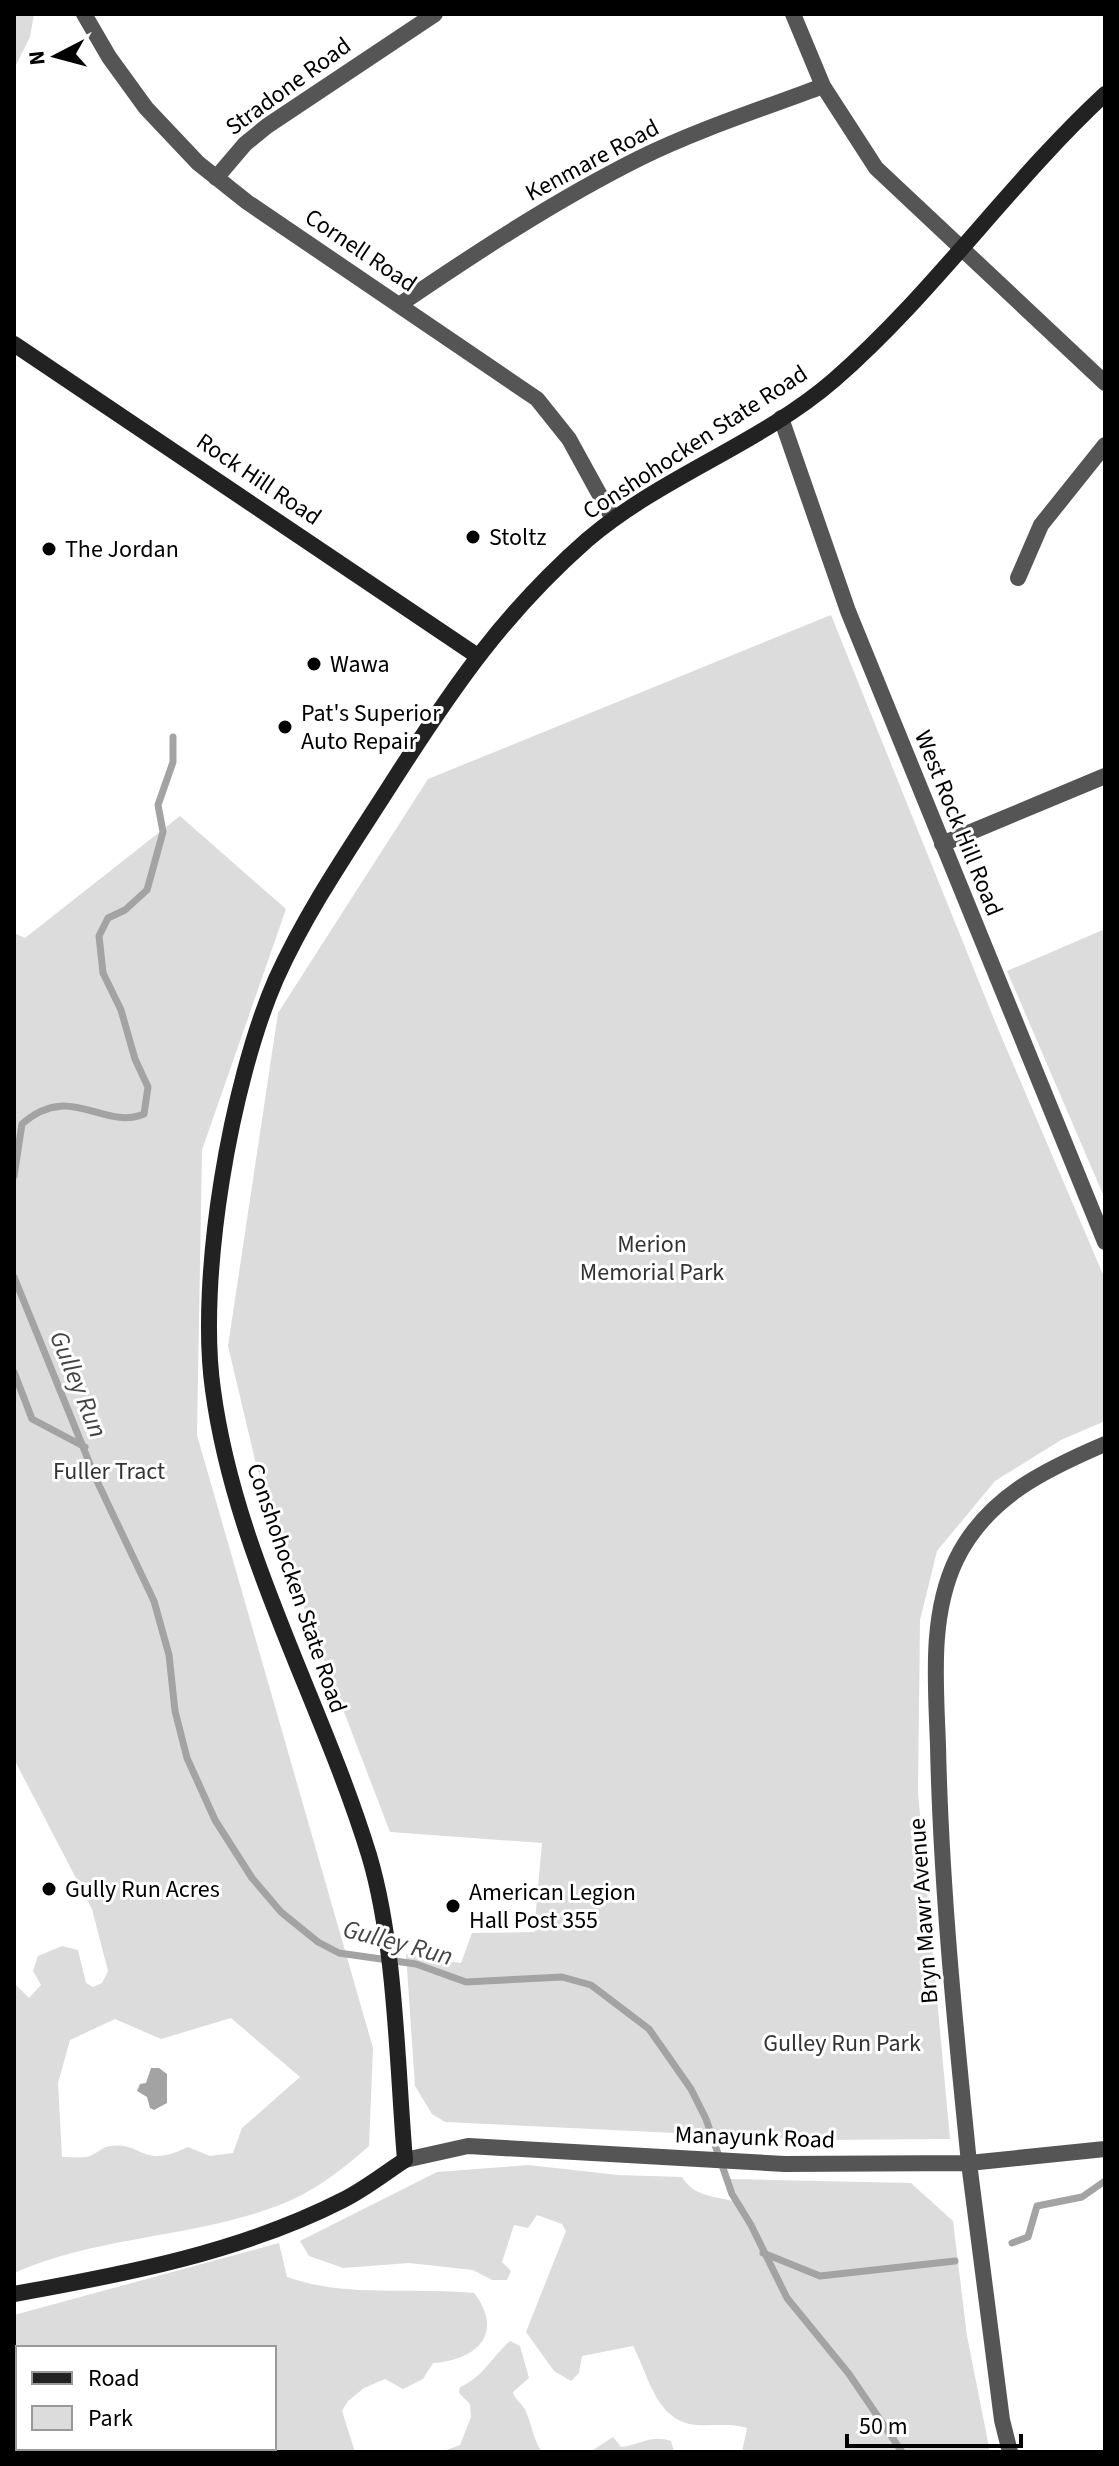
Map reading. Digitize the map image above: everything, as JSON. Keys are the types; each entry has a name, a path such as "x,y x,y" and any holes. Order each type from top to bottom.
{"main road":[{"name":"Conshohocken State Road","path":"405,2160 387,1952 368,1853 280,1625 227,1456 212,1389 210,1300 234,1123 253,1043 273,987 331,878 476,655 554,572 613,519 781,418 832,382 1055,142 1105,94"},
{"name":"Rock Hill Road","path":"14,344 476,655"},
{"path":"14,2294 205,2254 259,2236 345,2199 405,2160"}],"street":[{"name":"Cornell Road","path":"84,14 109,57 146,108 170,137 216,178 537,399 569,439 613,519"},
{"name":"Stradone Road","path":"216,178 245,144 267,126 435,14"},
{"path":"793,14 823,86 876,168 1105,383"},
{"name":"Kenmare Road","path":"399,305 501,237 593,182 693,134 823,86"},
{"name":"West Rock Hill Road","path":"781,418 848,611 1105,1242"},
{"path":"1018,578 1041,525 1105,445"},
{"path":"942,844 1105,776"},
{"name":"Bryn Mawr Avenue","path":"1010,2452 1002,2420 969,2163 950,1968 939,1784 936,1662 942,1606 956,1559 989,1512 1007,1495 1042,1474 1105,1444"},
{"name":"Manayunk Road","path":"405,2160 468,2146 721,2162 969,2163 1105,2149"}],"green space":[{"path":"14,14 34,14 30,37 14,69"},
{"name":"Merion Memorial Park","path":"831,615 996,1024 1105,1279 1105,1421 1061,1440 995,1481 937,1551 920,1620 918,1793 950,2139 820,2140 445,2122 432,2114 415,2086 406,1954 461,1963 472,1933 534,1932 542,1843 390,1832 280,1545 255,1460 228,1346 278,1013 428,779"},
{"name":"Fuller Tract","path":"180,816 286,909 202,1150 197,1435 373,2048 369,2146 314,2188 290,2201 245,2217 78,2251 14,2273 14,1983 29,1998 41,1985 33,1971 38,1956 62,1946 78,1950 86,1983 93,1987 102,1983 108,1971 92,1909 14,1759 14,933 25,938","holes":["231,2018 300,2077 242,2128 233,2153 210,2156 188,2147 161,2156 121,2146 107,2147 87,2157 62,2157 58,2083 70,2040 115,2019 161,2039"]},
{"path":"1105,929 1105,1199 1007,971"},
{"path":"528,2165 618,2175 682,2177 700,2193 740,2203 729,2179 911,2183 953,2221 967,2336 990,2452 742,2452 747,2428 697,2425 672,2416 656,2396 633,2346 582,2356 579,2373 571,2381 554,2371 526,2332 566,2231 562,2224 537,2215 528,2228 514,2225 502,2262 511,2271 507,2280 492,2280 473,2270 409,2263 343,2268 309,2256 300,2241 437,2172"},
{"path":"279,2243 287,2277 332,2288 474,2293 487,2320 482,2342 473,2350 449,2361 433,2363 423,2379 403,2389 385,2379 364,2388 348,2401 342,2411 355,2452 15,2452 14,2315"},
{"path":"510,2341 520,2346 529,2378 513,2392 527,2413 542,2452 441,2452 460,2445 471,2417 470,2404 459,2393 460,2387 481,2373"},
{"path":"613,2437 621,2447 664,2439 671,2441 674,2452 590,2452"}],"shaded area":[{"path":"151,2068 159,2068 167,2074 167,2103 154,2110 150,2108 147,2097 137,2091 140,2084 146,2083"}],"waterway":[{"name":"Gulley Run","path":"14,1176 22,1124 39,1112 71,1106 114,1117 129,1118 144,1114 148,1087 135,1059 121,1010 103,973 99,936 108,918 125,910 147,890 163,832 158,805 173,762 173,737"},
{"name":"Gulley Run","path":"14,1277 96,1479 154,1601 169,1655 175,1711 187,1758 215,1820 252,1878 281,1912 318,1942 339,1953 416,1964 466,1982 562,1977 591,1985 649,2029 691,2089 706,2119 732,2194 787,2298 849,2374 902,2452"},
{"path":"14,1372 32,1419 85,1447"},
{"path":"1012,2243 1028,2237 1037,2206 1082,2197 1105,2181"},
{"path":"763,2253 820,2276 955,2261"}],"place":[{"name":"Stoltz","path":"473,537"},
{"name":"The Jordan","path":"49,549"},
{"name":"Wawa","path":"314,664"},
{"name":"Pat's Superior Auto Repair","path":"285,727"},
{"name":"Gully Run Acres","path":"49,1889"},
{"name":"American Legion Hall Post 355","path":"453,1906"}],"park label":[{"name":"Gulley Run Park","path":"842,2043"}]}
